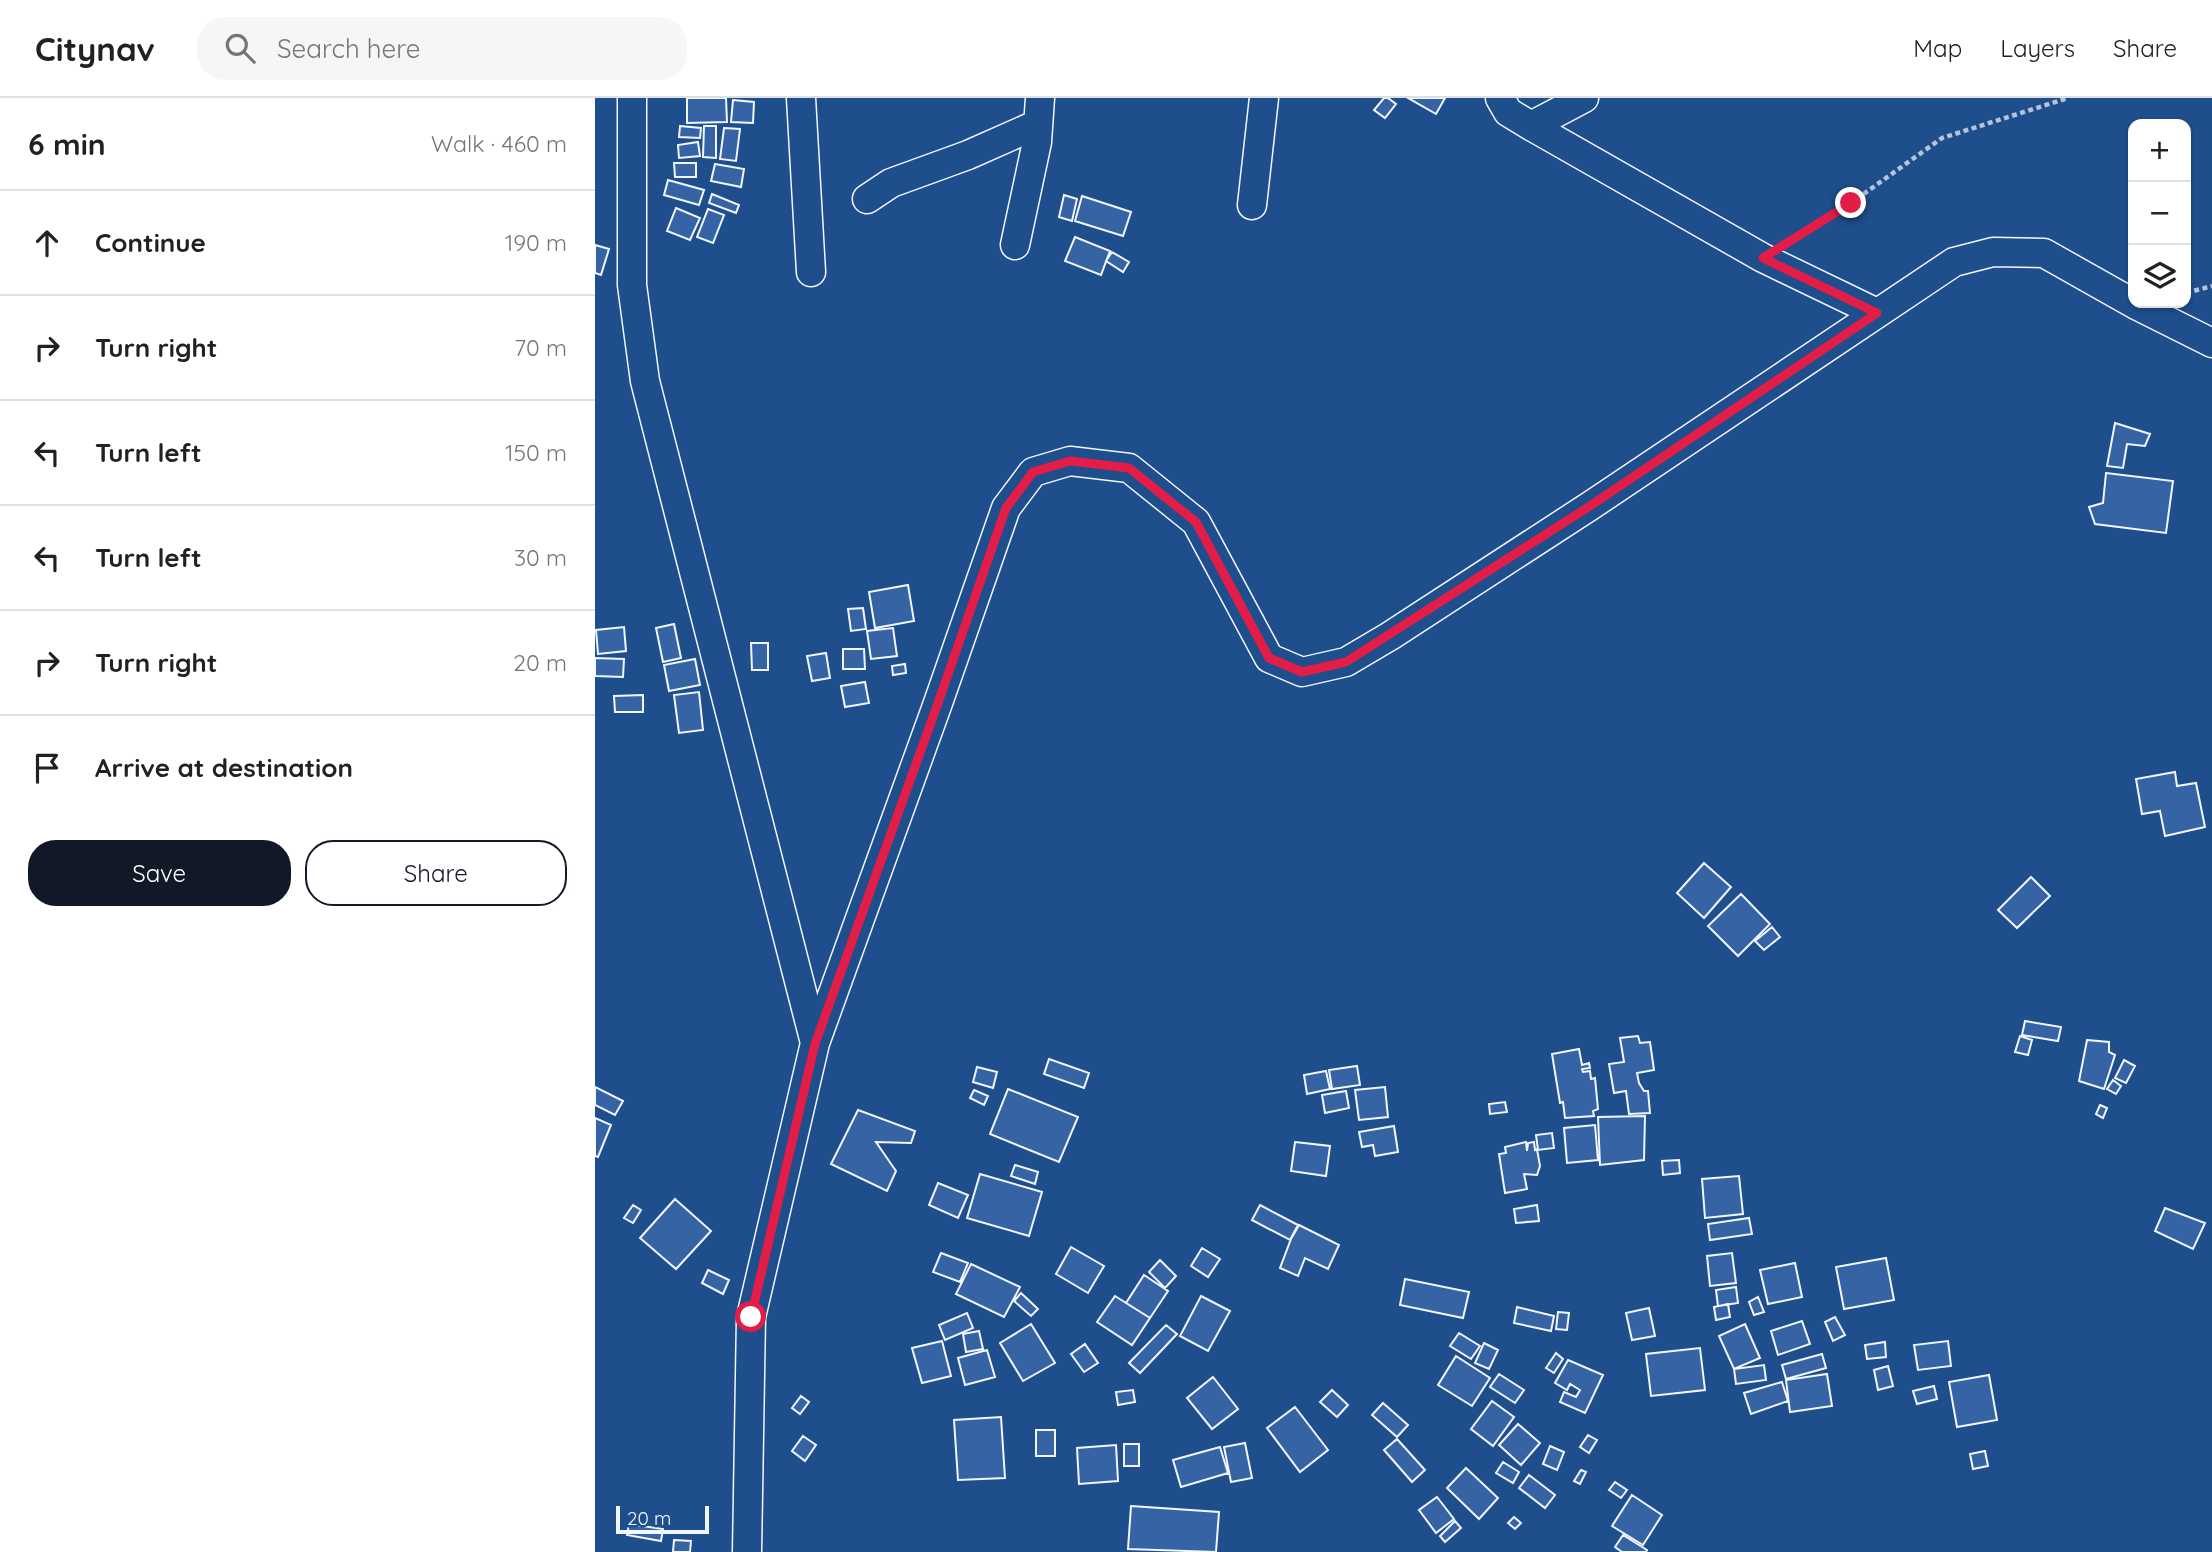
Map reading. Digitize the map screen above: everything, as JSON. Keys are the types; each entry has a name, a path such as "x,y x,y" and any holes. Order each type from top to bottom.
{"street":[{"path":"632,98 632,285 645,381 815,1044"},
{"path":"801,98 811,272"},
{"path":"1252,205 1263,98"},
{"path":"1500,98 1508,112 1531,127 1763,258 1877,313"},
{"path":"1531,127 1584,98"},
{"path":"867,200 891,183 968,155 1039,111"},
{"path":"1015,245 1037,142 1039,111"},
{"path":"747,1552 751,1317 815,1044 1006,508 1033,472 1070,461 1129,468 1196,522 1269,658 1302,672 1346,662 1390,636 1590,506 1954,262 1993,252 2044,253 2137,306 2212,344"}],"path":[{"path":"1763,258 1851,203 1943,138 2068,98"},
{"path":"2191,292 2212,286"}],"building":[{"path":"687,98 726,98 727,122 687,123"},
{"path":"1384,98 1396,104 1385,118 1374,110"},
{"path":"1408,98 1445,98 1436,114"},
{"path":"733,100 754,102 753,123 731,122"},
{"path":"680,126 701,128 700,138 679,137"},
{"path":"704,126 716,126 716,158 703,157"},
{"path":"724,128 740,129 736,161 720,159"},
{"path":"698,142 700,156 679,158 678,145"},
{"path":"674,163 696,163 696,177 675,177"},
{"path":"715,164 744,169 741,187 711,181"},
{"path":"668,180 704,190 699,205 664,195"},
{"path":"712,194 739,205 736,213 709,203"},
{"path":"1064,195 1077,199 1072,221 1059,217"},
{"path":"1082,196 1131,212 1123,236 1075,221"},
{"path":"676,208 700,218 690,240 667,231"},
{"path":"708,209 724,215 713,243 697,237"},
{"path":"1075,237 1110,251 1101,275 1065,261"},
{"path":"595,245 609,249 601,275 595,273"},
{"path":"1112,252 1129,262 1123,272 1106,261"},
{"path":"2115,423 2150,434 2145,446 2127,444 2123,468 2107,466"},
{"path":"2106,473 2173,481 2166,533 2095,524 2089,507 2103,503"},
{"path":"908,585 914,621 875,628 869,592"},
{"path":"863,608 866,629 851,631 848,609"},
{"path":"674,624 681,658 663,662 656,628"},
{"path":"624,627 626,651 598,654 596,630"},
{"path":"893,628 897,656 871,659 867,631"},
{"path":"751,643 768,643 768,670 752,670"},
{"path":"843,649 864,649 865,669 843,669"},
{"path":"826,653 830,678 812,681 807,656"},
{"path":"595,658 624,659 623,677 595,676"},
{"path":"695,659 700,685 669,691 664,665"},
{"path":"905,664 906,673 893,675 892,666"},
{"path":"865,682 869,703 845,707 841,686"},
{"path":"699,692 703,730 679,733 674,695"},
{"path":"643,695 643,712 615,712 614,696"},
{"path":"2175,772 2177,786 2196,783 2205,827 2165,836 2160,811 2142,814 2136,779"},
{"path":"1704,863 1731,887 1704,918 1677,893"},
{"path":"2031,877 2050,896 2017,928 1998,910"},
{"path":"1741,894 1770,924 1738,956 1708,926"},
{"path":"1772,927 1780,937 1764,950 1755,941"},
{"path":"2025,1021 2061,1027 2058,1041 2022,1035"},
{"path":"1638,1036 1640,1043 1650,1042 1654,1070 1637,1073 1639,1083 1644,1091 1648,1091 1650,1113 1629,1114 1626,1091 1614,1093 1609,1064 1624,1062 1620,1038"},
{"path":"2020,1036 2032,1040 2028,1055 2015,1052"},
{"path":"2087,1040 2109,1042 2109,1052 2115,1055 2104,1089 2079,1081"},
{"path":"1579,1049 1582,1065 1589,1063 1590,1068 1582,1069 1583,1072 1590,1071 1591,1079 1595,1078 1598,1109 1593,1111 1594,1116 1565,1118 1552,1054"},
{"path":"1049,1059 1089,1073 1084,1088 1044,1074"},
{"path":"2124,1060 2135,1066 2126,1083 2115,1078"},
{"path":"1357,1066 1360,1085 1332,1089 1329,1070"},
{"path":"977,1067 997,1072 993,1088 973,1082"},
{"path":"1326,1071 1330,1089 1307,1094 1304,1075"},
{"path":"2113,1080 2121,1086 2116,1094 2107,1089"},
{"path":"595,1087 623,1101 615,1115 595,1105"},
{"path":"1385,1087 1388,1117 1359,1120 1355,1090"},
{"path":"1008,1089 1078,1117 1059,1162 990,1134"},
{"path":"974,1090 988,1096 984,1105 970,1098"},
{"path":"1346,1091 1349,1108 1325,1113 1322,1095"},
{"path":"1505,1102 1507,1112 1490,1114 1489,1104"},
{"path":"2100,1105 2107,1108 2103,1118 2096,1114"},
{"path":"858,1110 915,1131 911,1143 876,1142 896,1171 887,1191 831,1164"},
{"path":"1645,1116 1644,1160 1600,1165 1598,1117"},
{"path":"595,1118 611,1125 598,1157 595,1156"},
{"path":"1595,1125 1598,1160 1567,1163 1564,1128"},
{"path":"1394,1126 1398,1152 1375,1156 1373,1145 1362,1147 1359,1132"},
{"path":"1552,1133 1554,1148 1538,1150 1536,1135"},
{"path":"1295,1142 1330,1146 1326,1176 1291,1171"},
{"path":"1526,1142 1527,1151 1528,1143 1534,1142 1535,1150 1537,1149 1540,1166 1537,1175 1524,1174 1527,1189 1505,1193 1499,1154 1506,1153 1505,1147"},
{"path":"1679,1160 1680,1173 1663,1175 1662,1161"},
{"path":"1015,1165 1038,1172 1035,1184 1011,1176"},
{"path":"980,1174 1042,1192 1029,1236 967,1218"},
{"path":"1739,1176 1743,1214 1705,1218 1702,1179"},
{"path":"938,1183 968,1195 958,1218 929,1205"},
{"path":"675,1199 711,1231 676,1269 640,1238"},
{"path":"633,1205 641,1210 633,1223 624,1218"},
{"path":"1260,1205 1298,1225 1290,1240 1252,1220"},
{"path":"1537,1205 1539,1221 1516,1223 1514,1209"},
{"path":"2165,1208 2205,1223 2193,1249 2155,1231"},
{"path":"1749,1218 1752,1234 1710,1240 1708,1224"},
{"path":"1299,1225 1339,1245 1328,1269 1305,1258 1298,1276 1280,1268"},
{"path":"1071,1247 1104,1266 1088,1293 1056,1274"},
{"path":"1202,1248 1220,1259 1208,1277 1191,1266"},
{"path":"941,1253 968,1263 960,1282 933,1272"},
{"path":"1732,1253 1736,1283 1710,1286 1707,1256"},
{"path":"1886,1258 1894,1300 1844,1309 1836,1267"},
{"path":"1160,1260 1176,1276 1165,1288 1149,1272"},
{"path":"1795,1263 1802,1297 1768,1304 1760,1270"},
{"path":"971,1264 1020,1287 1004,1317 956,1294"},
{"path":"708,1270 729,1280 723,1294 702,1283"},
{"path":"1144,1275 1168,1291 1150,1318 1126,1303"},
{"path":"1405,1279 1469,1292 1463,1318 1400,1305"},
{"path":"1736,1287 1738,1303 1718,1306 1716,1290"},
{"path":"1021,1293 1038,1309 1031,1316 1014,1301"},
{"path":"1115,1296 1150,1318 1132,1345 1097,1322"},
{"path":"1201,1296 1230,1311 1208,1351 1180,1336"},
{"path":"1758,1297 1764,1312 1754,1315 1749,1302"},
{"path":"1728,1304 1730,1317 1716,1320 1714,1307"},
{"path":"1517,1307 1554,1316 1551,1331 1514,1323"},
{"path":"1649,1308 1655,1336 1632,1340 1626,1313"},
{"path":"1558,1312 1569,1313 1567,1330 1556,1329"},
{"path":"967,1313 973,1328 945,1340 939,1325"},
{"path":"1835,1317 1845,1335 1833,1341 1825,1322"},
{"path":"1802,1321 1810,1344 1778,1355 1771,1331"},
{"path":"1031,1324 1055,1363 1023,1381 1000,1343"},
{"path":"1745,1324 1760,1358 1734,1369 1719,1336"},
{"path":"1166,1325 1177,1334 1140,1373 1129,1363"},
{"path":"979,1331 983,1349 966,1352 963,1334"},
{"path":"1459,1333 1480,1346 1471,1359 1450,1346"},
{"path":"942,1341 951,1376 922,1383 912,1348"},
{"path":"1948,1341 1951,1366 1918,1370 1914,1345"},
{"path":"1885,1342 1886,1357 1867,1359 1865,1345"},
{"path":"1484,1343 1498,1350 1489,1369 1475,1363"},
{"path":"1085,1344 1098,1363 1084,1372 1071,1354"},
{"path":"1700,1348 1705,1390 1651,1396 1646,1354"},
{"path":"987,1350 995,1377 965,1385 958,1358"},
{"path":"1556,1353 1563,1359 1554,1373 1546,1368"},
{"path":"1822,1354 1826,1368 1786,1379 1782,1365"},
{"path":"1456,1356 1490,1378 1472,1406 1438,1385"},
{"path":"1568,1360 1603,1375 1585,1413 1560,1402 1564,1392 1576,1397 1580,1390 1570,1384 1567,1390 1555,1383"},
{"path":"1764,1365 1766,1380 1736,1384 1734,1369"},
{"path":"1888,1366 1893,1386 1878,1390 1874,1370"},
{"path":"1499,1374 1524,1390 1515,1403 1490,1387"},
{"path":"1827,1374 1832,1406 1790,1412 1786,1380"},
{"path":"1989,1375 1997,1420 1957,1427 1949,1382"},
{"path":"1213,1377 1238,1409 1212,1429 1187,1398"},
{"path":"1782,1382 1788,1401 1751,1414 1744,1393"},
{"path":"1934,1386 1937,1399 1917,1404 1913,1391"},
{"path":"1133,1390 1135,1402 1118,1405 1116,1392"},
{"path":"1332,1390 1348,1405 1337,1417 1320,1402"},
{"path":"801,1396 809,1402 800,1414 792,1408"},
{"path":"1492,1401 1514,1417 1493,1446 1471,1429"},
{"path":"1383,1403 1408,1425 1397,1437 1372,1415"},
{"path":"1295,1407 1328,1450 1300,1472 1267,1428"},
{"path":"1001,1417 1005,1478 958,1480 954,1420"},
{"path":"1518,1424 1540,1443 1521,1465 1499,1445"},
{"path":"1036,1430 1055,1430 1055,1456 1036,1456"},
{"path":"1588,1435 1597,1440 1589,1453 1580,1447"},
{"path":"803,1436 816,1445 805,1461 792,1451"},
{"path":"1397,1439 1425,1470 1412,1482 1384,1450"},
{"path":"1245,1443 1252,1478 1231,1482 1224,1447"},
{"path":"1124,1444 1139,1444 1139,1466 1124,1466"},
{"path":"1116,1445 1118,1481 1079,1484 1077,1448"},
{"path":"1550,1446 1564,1452 1557,1470 1543,1464"},
{"path":"1220,1447 1228,1473 1181,1487 1173,1460"},
{"path":"1985,1451 1988,1466 1973,1469 1970,1454"},
{"path":"1503,1462 1519,1472 1513,1483 1496,1473"},
{"path":"1466,1468 1498,1498 1479,1519 1447,1488"},
{"path":"1581,1470 1586,1472 1580,1484 1574,1481"},
{"path":"1529,1475 1555,1495 1545,1508 1519,1488"},
{"path":"1615,1482 1627,1490 1621,1498 1609,1490"},
{"path":"1632,1495 1662,1515 1643,1545 1612,1526"},
{"path":"1437,1497 1454,1519 1436,1533 1419,1510"},
{"path":"1131,1506 1219,1512 1216,1552 1128,1549"},
{"path":"1514,1517 1521,1523 1515,1529 1508,1523"},
{"path":"1455,1521 1461,1528 1445,1542 1440,1536"},
{"path":"629,1524 663,1529 661,1541 627,1535"},
{"path":"1623,1535 1647,1550 1646,1552 1622,1552 1615,1547"},
{"path":"674,1540 691,1541 690,1552 673,1552"}],"route":[{"path":"751,1317 815,1044 1006,508 1033,472 1070,461 1129,468 1196,522 1269,658 1302,672 1346,662 1590,506 1877,313 1763,258 1851,203"}]}
